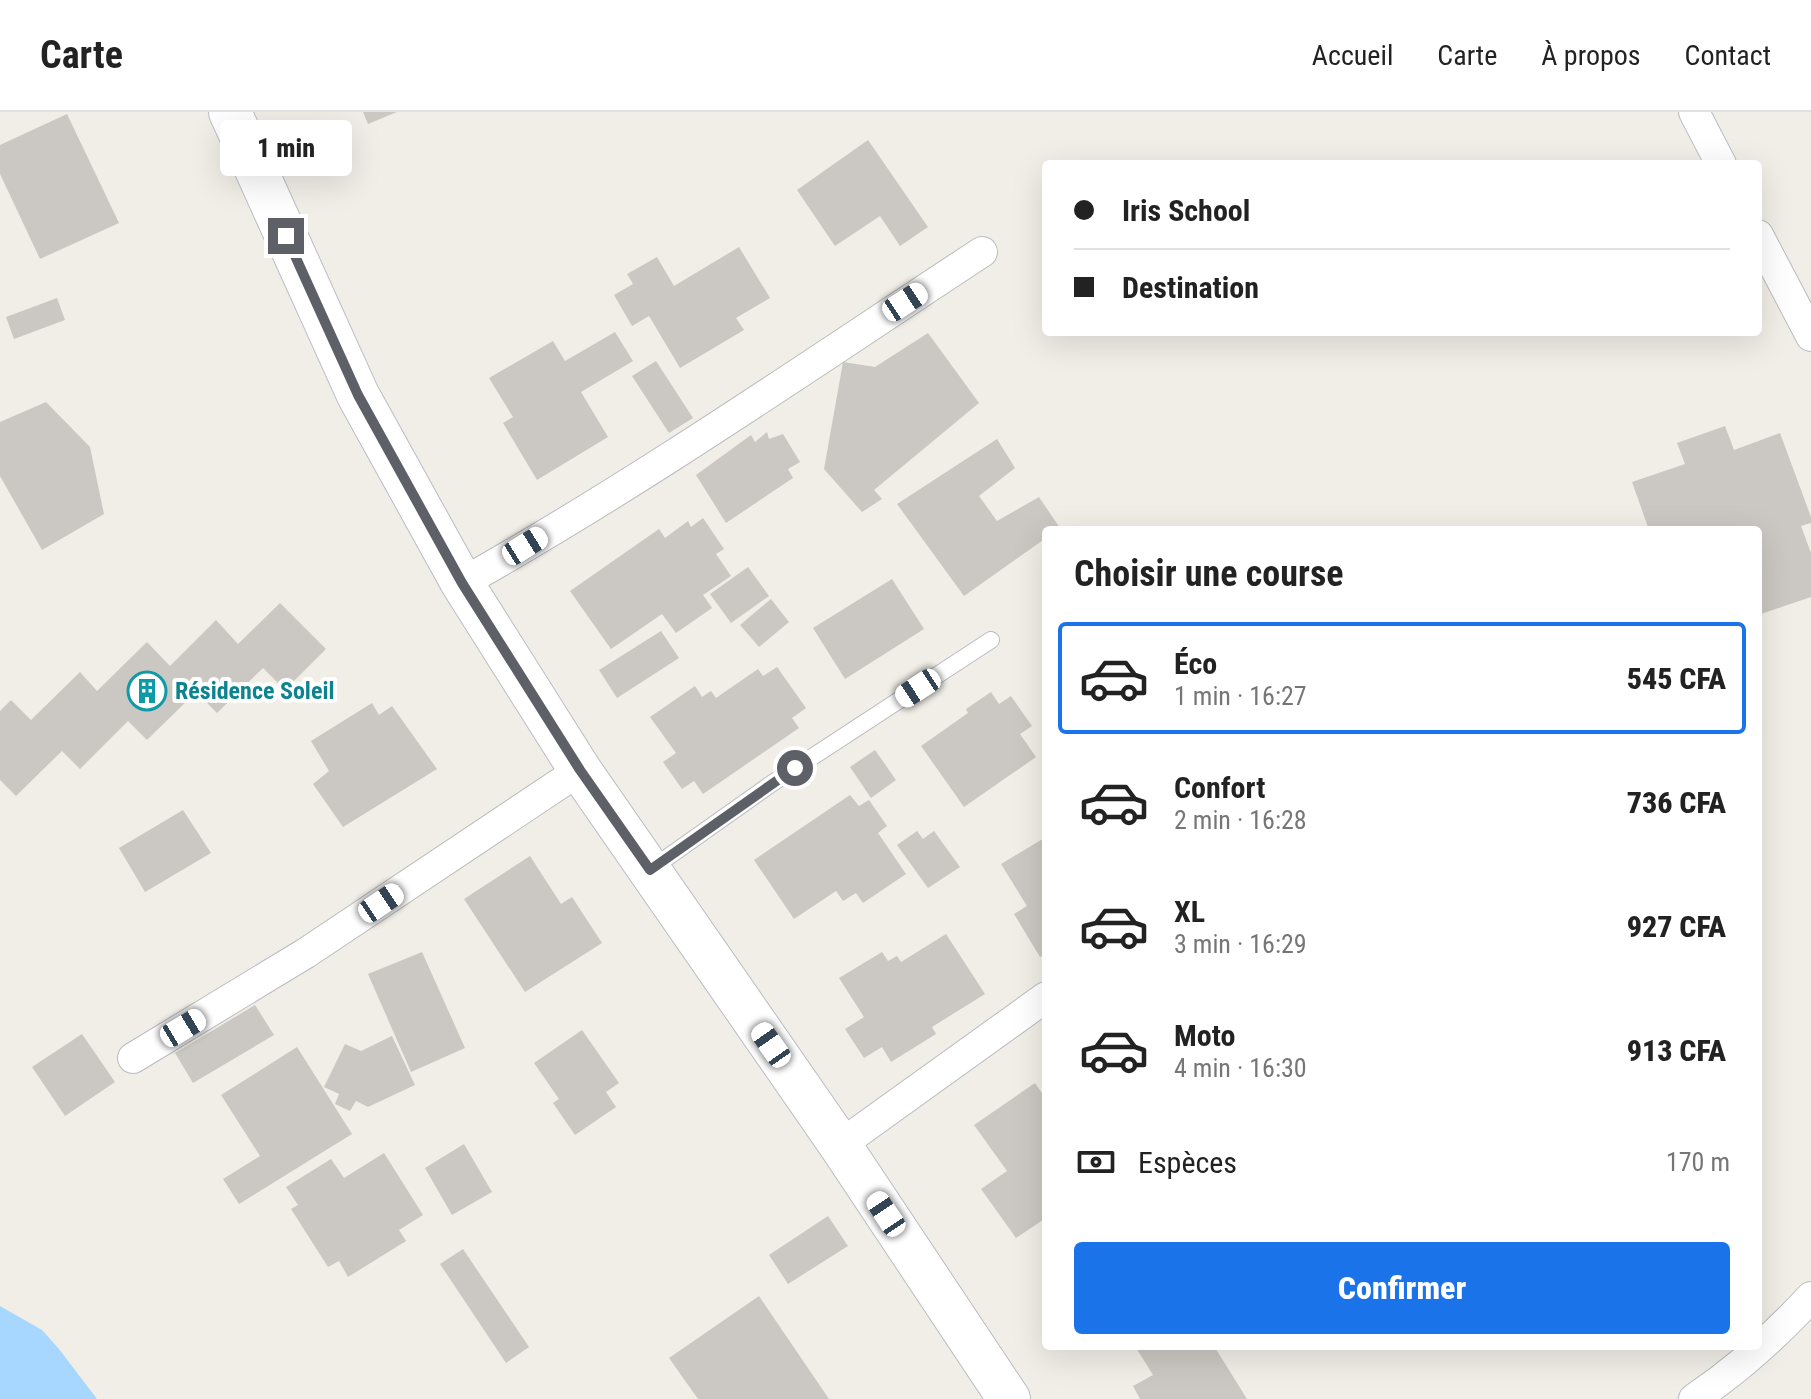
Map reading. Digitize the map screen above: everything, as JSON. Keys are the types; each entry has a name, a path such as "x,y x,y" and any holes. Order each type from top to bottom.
{"main road":[{"path":"230,112 358,395 462,583 580,770 840,1145 1009,1399"}],"street":[{"path":"1694,112 1719,160"},
{"path":"1762,243 1811,336"},
{"path":"462,583 677,452 982,252"},
{"path":"133,1058 306,953 580,770"},
{"path":"840,1145 1042,1000"},
{"path":"1762,1345 1811,1297"},
{"path":"1694,1399 1756,1350"}],"lane":[{"path":"650,870 771,784 991,640"}],"water":[{"path":"0,1306 42,1330 97,1399 0,1399"}],"building":[{"path":"363,112 397,112 368,124"},
{"path":"67,114 119,223 40,259 0,174 0,145"},
{"path":"868,140 928,227 900,246 880,216 835,246 797,190"},
{"path":"739,247 770,298 736,318 744,330 680,368 649,316 632,326 614,295 633,284 627,274 657,257 674,286"},
{"path":"57,298 65,320 14,339 6,317"},
{"path":"615,332 633,361 581,392 608,437 537,480 503,423 513,417 489,378 553,341 565,361"},
{"path":"928,333 979,403 874,490 882,499 862,512 824,469 843,362 875,367"},
{"path":"656,361 693,418 669,433 632,376"},
{"path":"46,402 90,447 104,514 42,550 0,476 0,422"},
{"path":"1725,426 1734,450 1780,433 1811,517 1811,523 1801,526 1811,553 1811,597 1762,614 1762,526 1648,526 1632,482 1685,464 1677,443"},
{"path":"767,432 769,439 783,434 800,462 788,469 793,478 726,523 696,475 751,435 755,442"},
{"path":"997,439 1015,468 979,496 997,521 1039,497 1059,526 1042,526 1042,541 964,596 897,504"},
{"path":"703,518 724,549 716,554 731,576 703,595 712,608 676,633 662,614 611,649 570,591 659,529 665,538 688,521 691,527"},
{"path":"748,567 769,596 731,623 710,594"},
{"path":"892,579 924,629 845,679 813,628"},
{"path":"771,599 789,622 759,647 740,625"},
{"path":"280,603 326,649 285,690 263,668 217,713 196,692 147,740 128,721 80,769 62,751 16,796 0,780 0,711 11,700 31,720 80,672 97,691 147,642 170,666 216,620 238,644"},
{"path":"661,631 679,658 617,698 599,670"},
{"path":"777,667 806,708 792,718 799,728 703,794 694,781 682,789 663,762 676,753 650,717 695,686 702,697 711,691 716,698 758,669 763,676"},
{"path":"991,692 999,704 1011,696 1032,726 1020,734 1036,757 964,807 921,746 968,713 966,709"},
{"path":"372,703 379,715 392,706 437,769 343,827 313,784 329,771 311,741"},
{"path":"875,750 896,780 871,798 850,767"},
{"path":"850,795 859,806 869,800 887,826 878,833 906,874 863,903 856,893 843,901 836,891 794,919 754,860"},
{"path":"183,810 211,853 145,892 119,848"},
{"path":"917,831 923,839 934,831 960,867 928,888 897,845"},
{"path":"1042,839 1040,957 1014,914 1027,906 1001,864"},
{"path":"530,856 561,904 572,897 602,943 525,992 464,899"},
{"path":"946,934 985,994 932,1027 936,1034 891,1062 882,1047 864,1058 845,1029 864,1017 839,978 882,952 888,961 897,956 901,962"},
{"path":"422,952 465,1048 411,1072 368,974"},
{"path":"255,1005 274,1035 193,1083 175,1053"},
{"path":"582,1030 619,1083 606,1092 616,1107 575,1135 553,1103 559,1099 534,1063"},
{"path":"82,1034 115,1082 65,1116 32,1067"},
{"path":"392,1036 415,1085 368,1107 356,1101 350,1111 335,1104 339,1094 324,1087 345,1044 361,1051"},
{"path":"297,1047 352,1134 239,1204 223,1179 260,1156 221,1095"},
{"path":"1035,1083 1042,1093 1042,1221 1016,1238 981,1189 1007,1171 974,1125"},
{"path":"464,1144 492,1192 452,1215 425,1168"},
{"path":"384,1153 423,1215 399,1230 406,1241 348,1277 339,1261 328,1267 291,1209 298,1205 286,1187 331,1159 344,1178"},
{"path":"828,1216 848,1246 788,1284 769,1255"},
{"path":"463,1249 529,1347 506,1363 440,1264"},
{"path":"759,1296 829,1399 698,1399 669,1358"},
{"path":"1137,1350 1216,1350 1247,1399 1140,1399 1133,1386 1153,1375"}],"place":[{"name":"Résidence Soleil","path":"147,691"}],"route":[{"path":"286,236 358,395 462,583 580,770 650,870 795,768"}]}
